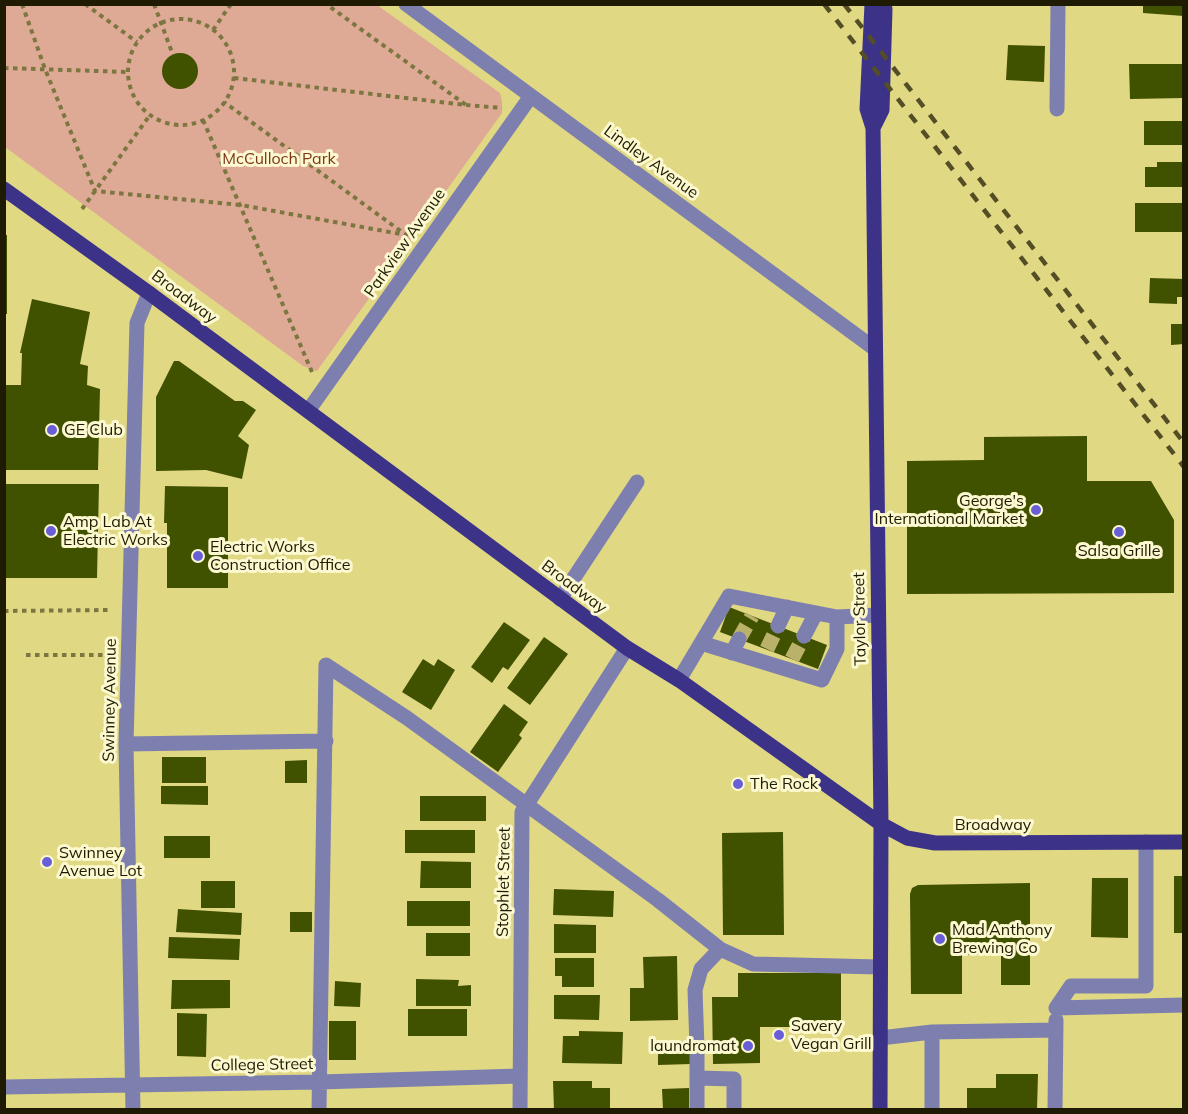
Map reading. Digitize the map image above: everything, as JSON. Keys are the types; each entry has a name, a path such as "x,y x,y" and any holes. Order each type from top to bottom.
{"main road":[{"name":"Taylor Street","path":"872,4 867,109 873,128 881,824 880,1110"},
{"name":"Taylor Street","path":"873,128 882,110 885,9 883,4"},
{"name":"Broadway","path":"4,189 149,293 627,648 679,680 881,824 907,838 935,843 1184,842"}],"street":[{"name":"Lindley Avenue","path":"406,4 875,349"},
{"path":"1057,109 1058,4"},
{"name":"Parkview Avenue","path":"308,411 531,96"},
{"name":"Swinney Avenue","path":"133,1110 126,744 137,323 149,293"},
{"path":"560,598 637,482"},
{"path":"679,680 729,596 837,617 878,615"},
{"path":"752,616 759,602"},
{"path":"778,626 787,607"},
{"path":"804,636 816,613"},
{"path":"701,643 736,646 789,664 822,681 837,648 837,617"},
{"name":"Stophlet Street","path":"520,1110 522,812 627,648"},
{"path":"319,1110 326,665 407,718 658,900 720,949 753,964 880,967"},
{"path":"126,744 326,741"},
{"path":"1055,1110 1056,1008 1071,986 1146,986 1146,842"},
{"path":"697,1110 695,990 701,969 720,949"},
{"path":"1056,1008 1184,1005"},
{"path":"880,1038 932,1032 1056,1030"},
{"path":"932,1032 932,1110"},
{"name":"College Street","path":"4,1087 520,1076"},
{"path":"697,1078 734,1079 735,1110"}],"path":[{"path":"22,4 45,69 94,191"},
{"path":"85,4 137,42"},
{"path":"153,4 173,55"},
{"path":"213,30 231,4"},
{"path":"234,78 466,105 326,4"},
{"path":"178,19 197,21 213,30 225,43 232,60 234,78 224,102 215,113 190,124 176,125 162,122 150,115 138,104 130,88 128,72 130,57 137,42 147,31 160,23 178,19"},
{"path":"4,68 128,72"},
{"path":"94,191 241,205 406,235 224,102"},
{"path":"82,209 150,115"},
{"path":"203,120 312,372"},
{"path":"4,611 108,610"},
{"path":"26,655 108,655"}],"green space":[{"name":"McCulloch Park","path":"5,4 377,5 500,93 502,113 317,371 303,366 5,147"}],"building":[{"path":"1143,4 1184,4 1184,16 1143,13"},
{"path":"1008,45 1045,46 1044,82 1006,80"},
{"path":"180,53 193,58 198,71 193,84 180,89 167,84 162,71 167,58"},
{"path":"1129,64 1184,64 1184,98 1130,99"},
{"path":"1144,121 1184,121 1184,145 1144,145"},
{"path":"1157,162 1184,162 1184,187 1145,187 1145,167 1157,167"},
{"path":"1135,203 1182,203 1182,232 1135,232"},
{"path":"4,235 7,235 7,314 4,314"},
{"path":"1150,278 1184,279 1184,297 1177,297 1177,304 1149,303"},
{"name":"GE Club","path":"32,299 90,312 80,364 88,366 87,385 100,389 98,470 4,470 4,385 21,385 22,353 20,353"},
{"path":"1171,324 1184,324 1184,344 1171,345"},
{"path":"174,361 179,361 235,401 243,401 256,410 238,436 249,445 242,479 206,470 156,471 156,397"},
{"path":"1087,436 1087,481 1151,481 1174,520 1174,593 907,594 907,461 984,460 984,437"},
{"name":"Amp Lab At Electric Works","path":"4,484 99,484 97,578 4,578"},
{"name":"Electric Works Construction Office","path":"165,486 228,487 228,588 167,588"},
{"path":"729,607 827,645 818,669 720,632"},
{"path":"504,622 530,640 508,670 503,667 492,683 471,667"},
{"path":"544,637 568,654 530,705 507,688"},
{"path":"423,659 434,666 438,659 455,670 431,710 402,692"},
{"path":"504,704 528,722 519,735 522,738 498,772 470,752"},
{"path":"162,757 206,757 206,783 162,783"},
{"path":"307,760 307,783 285,783 285,761"},
{"path":"161,786 208,786 208,805 161,804"},
{"path":"420,796 486,796 486,821 420,821"},
{"path":"405,830 475,830 475,853 405,853"},
{"path":"783,832 784,935 723,935 722,833"},
{"path":"164,836 210,836 210,858 164,858"},
{"path":"421,861 471,862 471,888 420,888"},
{"path":"1174,876 1184,876 1184,933 1174,933"},
{"path":"1092,878 1128,878 1128,938 1091,937"},
{"path":"201,881 235,881 235,908 201,908"},
{"path":"1030,883 1030,985 1001,985 1001,954 962,955 962,994 911,994 910,894 912,888 918,885"},
{"path":"554,889 614,891 613,917 553,915"},
{"path":"407,901 470,901 470,926 407,926"},
{"path":"178,909 242,913 241,935 176,932"},
{"path":"290,912 312,912 312,932 290,932"},
{"path":"554,924 596,925 596,953 554,953"},
{"path":"426,933 470,933 470,956 426,956"},
{"path":"169,937 240,939 239,960 168,958"},
{"path":"677,956 678,1020 630,1021 630,988 644,988 643,957"},
{"path":"555,958 594,958 594,987 562,987 562,976 555,976"},
{"path":"738,973 841,973 841,1027 760,1027 760,1063 713,1064 712,997 738,997"},
{"path":"416,979 459,980 458,986 471,985 471,1006 416,1006"},
{"path":"172,980 230,980 230,1008 171,1009"},
{"path":"335,981 361,983 360,1007 334,1006"},
{"path":"554,995 600,995 599,1020 554,1019"},
{"path":"408,1009 467,1009 467,1036 408,1036"},
{"path":"177,1013 207,1014 206,1057 177,1056"},
{"path":"329,1021 356,1021 356,1060 329,1060"},
{"path":"579,1031 623,1032 622,1064 562,1063 563,1036 579,1036"},
{"path":"658,1041 691,1041 691,1064 658,1065"},
{"path":"996,1074 1038,1074 1037,1110 967,1110 967,1088 996,1088"},
{"path":"553,1081 592,1081 592,1088 610,1088 610,1110 554,1110"},
{"path":"689,1088 689,1110 663,1110 662,1089"}],"tunnel":[{"path":"739,639 752,616"},
{"path":"767,649 778,626"},
{"path":"792,659 804,636"}],"railway":[{"path":"824,4 1184,467"},
{"path":"844,4 1184,443"}],"place":[{"name":"GE Club","path":"52,430"},
{"name":"George's International Market","path":"1036,510"},
{"name":"Amp Lab At Electric Works","path":"51,531"},
{"name":"Salsa Grille","path":"1119,532"},
{"name":"Electric Works Construction Office","path":"198,556"},
{"name":"The Rock","path":"738,784"},
{"name":"Swinney Avenue Lot","path":"47,862"},
{"name":"Mad Anthony Brewing Co","path":"940,939"},
{"name":"Savery Vegan Grill","path":"779,1035"},
{"name":"laundromat","path":"748,1046"}]}
